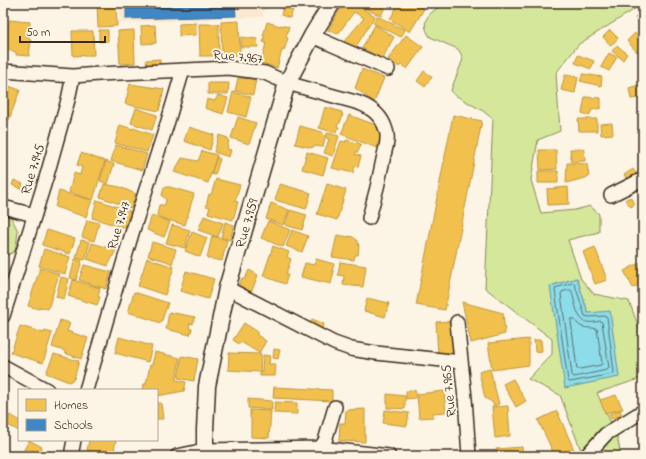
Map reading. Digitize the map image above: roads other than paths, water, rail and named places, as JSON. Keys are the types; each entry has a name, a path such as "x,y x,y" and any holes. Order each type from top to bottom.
{"street":[{"name":"Rue 7.959","path":"205,453 207,386 227,288 286,83 332,3"},
{"path":"312,36 388,69"},
{"name":"Rue 7.967","path":"3,71 73,76 229,68 265,73 286,83 367,106 374,110 382,121 387,132 387,143 369,218"},
{"name":"Rue 7.947","path":"86,389 133,230 183,70"},
{"name":"Rue 7.945","path":"3,316 47,175 68,100 73,76"},
{"path":"611,195 643,180"},
{"path":"3,207 34,215"},
{"path":"227,288 328,340 351,349 461,362"},
{"name":"Rue 7.965","path":"457,322 469,456"},
{"path":"3,366 45,389"},
{"path":"320,452 328,432 335,407"},
{"path":"586,456 606,434 643,411"},
{"path":"71,456 74,441"},
{"path":"177,456 205,453 320,452 389,456"}],"water":[{"path":"577,278 588,313 610,311 619,377 565,388 550,286"}]}
